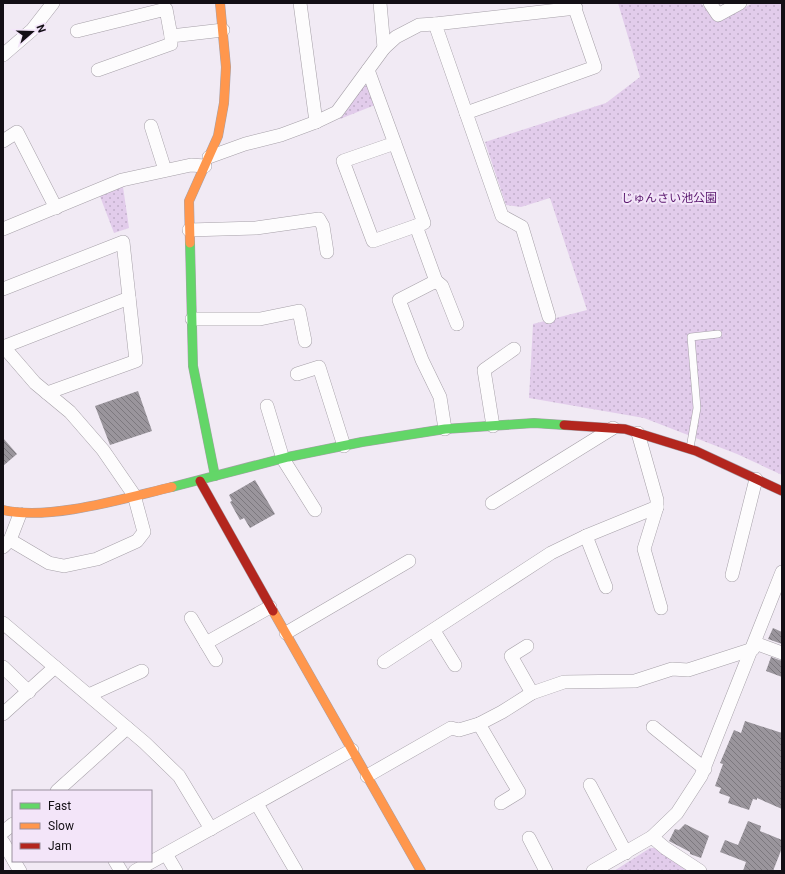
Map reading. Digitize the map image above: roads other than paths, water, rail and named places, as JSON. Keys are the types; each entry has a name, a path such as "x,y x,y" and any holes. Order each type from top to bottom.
{"street":[{"path":"3,55 32,30 53,3"},
{"path":"215,476 193,366 189,201 218,136 224,103 226,67 220,3"},
{"path":"300,3 316,122"},
{"path":"380,3 384,48"},
{"path":"710,3 718,15 740,3"},
{"path":"3,228 56,208 122,180 207,162 316,122 338,112 384,48 396,37 419,25 574,5 595,67 466,113"},
{"path":"76,31 166,9 171,44 98,70"},
{"path":"435,24 502,216 522,227 549,316"},
{"path":"171,36 223,30"},
{"path":"368,70 395,142 424,223 373,241 343,161 395,142"},
{"path":"151,126 165,170"},
{"path":"3,141 17,132 56,208"},
{"path":"189,230 256,228 319,219 323,226 326,252"},
{"path":"416,226 436,281 442,286 457,324"},
{"path":"3,289 123,242 136,361 47,394"},
{"path":"436,281 399,300 422,360 440,397 445,429"},
{"path":"20,514 7,543 49,563 64,566 97,559 137,541 144,532 134,496 103,450 70,412 34,383 3,347 129,298"},
{"path":"192,319 260,319 299,310 305,341"},
{"path":"493,426 484,370 514,349"},
{"path":"297,374 319,367 344,446"},
{"path":"267,406 283,459 315,510"},
{"path":"3,510 20,514 79,508 200,481 283,459 344,446 445,429 534,423 614,428 638,433 690,449 782,491"},
{"path":"492,503 614,428"},
{"path":"638,433 657,500 657,506 644,549 661,608"},
{"path":"732,575 756,479"},
{"path":"200,481 270,607 421,871"},
{"path":"384,662 434,631 551,553 586,536 657,506"},
{"path":"586,536 606,587"},
{"path":"286,633 409,561"},
{"path":"593,871 652,837 677,813 705,770 781,577"},
{"path":"206,643 270,607"},
{"path":"191,618 216,660"},
{"path":"3,623 127,728 179,776 210,829"},
{"path":"434,631 455,665"},
{"path":"527,646 511,656 532,693"},
{"path":"367,776 451,728 459,730 479,724 532,693 564,682 634,681 672,669 688,670 754,646 782,654"},
{"path":"3,714 55,667"},
{"path":"3,668 28,692"},
{"path":"89,695 142,671"},
{"path":"479,724 520,792 501,802"},
{"path":"653,727 705,770"},
{"path":"58,790 127,728"},
{"path":"152,862 352,750"},
{"path":"590,785 626,853"},
{"path":"257,804 296,871"},
{"path":"3,832 12,825"},
{"path":"652,837 665,848 700,871"},
{"path":"529,838 546,871"},
{"path":"3,842 12,857"},
{"path":"166,854 176,871"},
{"path":"15,862 20,871"},
{"path":"116,862 121,871"},
{"path":"135,871 151,862"}],"lane":[{"path":"690,449 696,408 691,337 718,334"}],"park label":[{"name":"じゅんさい池公園","path":"669,198"}]}
